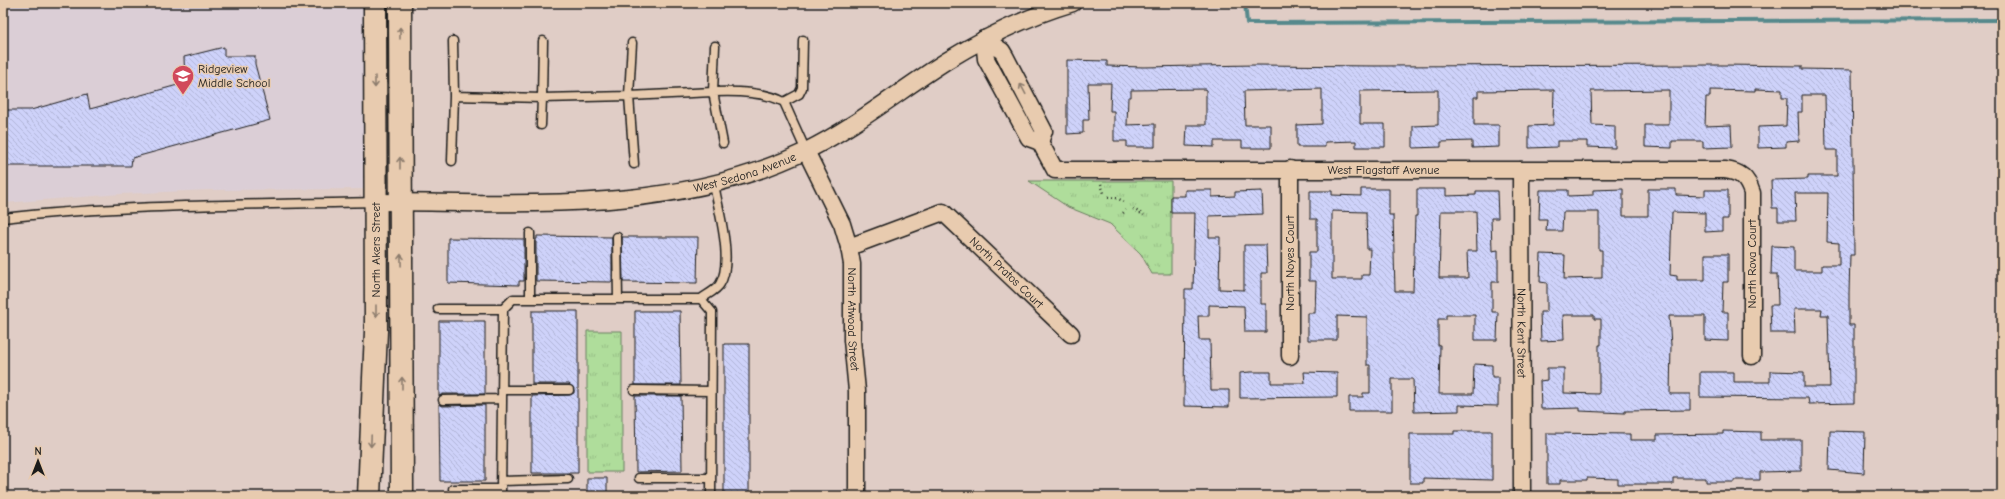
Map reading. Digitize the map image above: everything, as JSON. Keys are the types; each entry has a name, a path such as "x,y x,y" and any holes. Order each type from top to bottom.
{"main road":[{"name":"North Akers Street","path":"369,496 376,331 375,3"},
{"name":"North Akers Street","path":"400,3 402,496"}],"street":[{"name":"West Sedona Avenue","path":"376,202 600,202 645,198 714,184 765,168 806,151 860,120 947,61 984,39 1035,16 1073,3"},
{"name":"West Flagstaff Avenue","path":"984,39 1002,51 1044,131 1040,142"},
{"name":"West Flagstaff Avenue","path":"984,39 986,59 1029,138 1040,142 1055,170 1725,170 1743,175"},
{"name":"North Atwood Street","path":"806,151 842,224 849,247 852,264 852,340 858,402 858,496"},
{"name":"North Noyes Court","path":"1290,169 1290,356"},
{"name":"North Kent Street","path":"1520,170 1522,496"},
{"name":"North Rova Court","path":"1743,175 1749,182 1752,193 1752,356"},
{"name":"North Pratos Court","path":"849,247 943,212 1070,334"}],"lane":[{"path":"541,125 543,40"},
{"path":"784,102 799,94 802,88 803,40"},
{"path":"452,161 454,41"},
{"path":"632,43 629,96 634,164"},
{"path":"715,46 713,92 723,143"},
{"path":"454,96 542,98 629,96 730,91 775,97 784,102 806,151"},
{"path":"1018,118 1034,110"},
{"path":"453,489 501,493 503,309 513,299 701,299 720,284 725,267 726,252 714,184"},
{"path":"3,218 72,210 134,207 221,204 376,202"},
{"path":"530,233 530,299"},
{"path":"617,237 618,299"},
{"path":"701,299 712,312 711,496"},
{"path":"438,309 503,309"},
{"path":"502,390 569,390"},
{"path":"634,390 711,390"},
{"path":"443,400 502,399"},
{"path":"640,478 711,478"},
{"path":"501,481 568,479"}],"path":[{"path":"1101,184 1104,193"},
{"path":"1108,197 1117,198 1126,203"},
{"path":"1133,209 1144,215"}],"shaded area":[{"name":"Ridgeview Middle School","path":"3,3 363,3 365,189 208,190 121,194 3,203"}],"green space":[{"path":"1029,181 1171,181 1171,274 1152,274 1141,254 1110,224 1068,207"},
{"path":"587,331 622,331 622,472 587,472"}],"building":[{"path":"224,47 224,56 255,56 255,64 270,120 132,158 131,166 3,166 3,110 31,110 87,94 90,109 185,83 184,57"},
{"path":"1067,60 1107,61 1107,66 1144,67 1255,65 1722,65 1802,66 1802,69 1852,70 1854,255 1850,255 1849,325 1854,325 1854,403 1809,404 1808,398 1700,397 1700,372 1734,372 1734,382 1770,382 1770,371 1804,372 1804,387 1830,387 1828,315 1821,315 1822,309 1794,309 1795,333 1771,333 1770,305 1778,305 1777,274 1771,274 1772,246 1794,247 1794,271 1822,271 1822,265 1839,265 1839,243 1827,242 1828,193 1795,193 1796,221 1778,221 1778,208 1772,208 1771,180 1808,179 1808,176 1837,176 1837,150 1826,150 1825,95 1802,95 1802,112 1798,112 1799,141 1786,142 1786,147 1758,148 1758,127 1786,126 1787,98 1782,98 1782,90 1710,90 1710,97 1706,97 1705,126 1731,125 1732,147 1703,148 1703,141 1672,141 1672,148 1645,147 1645,125 1669,125 1669,90 1591,91 1592,125 1615,126 1615,148 1587,147 1587,141 1557,141 1557,147 1529,148 1529,126 1553,125 1554,90 1478,91 1478,97 1474,97 1474,125 1499,125 1499,147 1472,148 1472,141 1441,142 1441,147 1413,148 1413,126 1438,125 1438,90 1360,91 1360,124 1385,124 1385,147 1356,147 1356,141 1325,142 1325,147 1297,147 1297,125 1322,124 1322,89 1244,91 1245,125 1271,125 1271,148 1242,148 1242,141 1214,141 1214,147 1186,146 1187,125 1206,125 1206,89 1131,90 1131,97 1128,97 1127,125 1155,124 1155,147 1127,147 1127,141 1114,141 1114,111 1110,111 1111,83 1088,83 1089,120 1083,120 1083,133 1067,134"},
{"path":"1361,189 1389,189 1389,215 1393,215 1395,291 1413,291 1417,189 1446,189 1446,196 1476,195 1476,191 1497,191 1498,218 1491,218 1492,251 1498,250 1498,282 1492,282 1492,312 1498,312 1497,340 1475,340 1475,315 1446,315 1446,319 1438,319 1438,345 1440,345 1439,394 1473,394 1474,364 1492,365 1492,377 1498,377 1498,406 1459,405 1459,411 1414,412 1413,379 1392,379 1392,411 1349,411 1349,397 1363,397 1363,393 1370,393 1370,365 1367,365 1367,317 1337,316 1337,340 1308,340 1308,313 1315,313 1316,281 1309,281 1309,252 1317,252 1317,219 1310,219 1310,191 1332,191 1332,195 1361,196","holes":["1332,211 1366,212 1367,249 1370,249 1369,275 1362,275 1362,279 1332,279","1441,211 1476,211 1477,251 1467,251 1468,278 1439,278"]},
{"path":"1623,189 1623,216 1648,216 1648,189 1676,189 1676,195 1705,196 1705,190 1728,190 1728,219 1722,219 1722,231 1705,232 1705,213 1672,212 1670,275 1677,276 1677,280 1705,280 1705,254 1728,254 1728,282 1723,282 1722,312 1728,312 1728,341 1705,340 1705,316 1669,316 1671,345 1670,394 1690,394 1690,410 1625,411 1625,413 1580,411 1580,408 1541,409 1540,381 1547,380 1547,368 1564,368 1564,393 1599,394 1599,345 1601,345 1601,319 1594,319 1594,315 1563,315 1564,340 1541,341 1540,312 1547,312 1547,283 1540,282 1541,254 1565,255 1564,279 1602,278 1602,250 1599,250 1599,212 1563,212 1562,231 1546,231 1547,219 1539,219 1540,190 1568,190 1568,196 1593,195 1593,190"},
{"path":"1185,190 1212,190 1212,197 1235,196 1235,192 1262,191 1263,214 1209,216 1209,237 1220,237 1219,289 1244,290 1244,245 1266,245 1267,273 1261,273 1261,304 1266,304 1266,332 1245,332 1244,306 1209,305 1209,316 1198,316 1199,340 1210,340 1211,390 1229,390 1229,407 1184,406 1185,289 1193,289 1195,213 1171,213 1171,196 1185,196"},
{"path":"537,236 612,237 612,282 536,281"},
{"path":"622,237 698,237 697,283 623,282"},
{"path":"448,238 524,239 524,281 519,281 519,285 448,283"},
{"path":"532,311 578,311 578,473 532,473 532,396 569,395 574,393 574,390 569,384 532,384"},
{"path":"635,311 680,311 681,385 635,385"},
{"path":"439,321 485,321 485,394 443,394 439,396"},
{"path":"724,344 749,344 749,496 724,496"},
{"path":"1271,372 1271,383 1305,383 1304,372 1337,373 1337,397 1240,398 1240,373"},
{"path":"635,396 681,396 682,471 636,472"},
{"path":"439,404 443,406 485,405 485,481 440,481"},
{"path":"1454,431 1492,431 1492,480 1423,478 1423,483 1410,483 1410,434 1454,434"},
{"path":"1723,431 1761,432 1761,440 1801,440 1801,471 1760,472 1760,480 1734,480 1734,482 1706,482 1706,478 1673,478 1673,484 1618,484 1618,479 1587,478 1587,480 1560,480 1560,484 1547,484 1547,433 1630,434 1630,440 1657,440 1657,435 1723,434"},
{"path":"1830,431 1865,432 1864,473 1829,470"},
{"path":"587,478 607,478 607,496 587,496"}],"waterway":[{"path":"1245,3 1247,23 2002,20"}],"place":[{"name":"Ridgeview Middle School","path":"183,96"}]}
